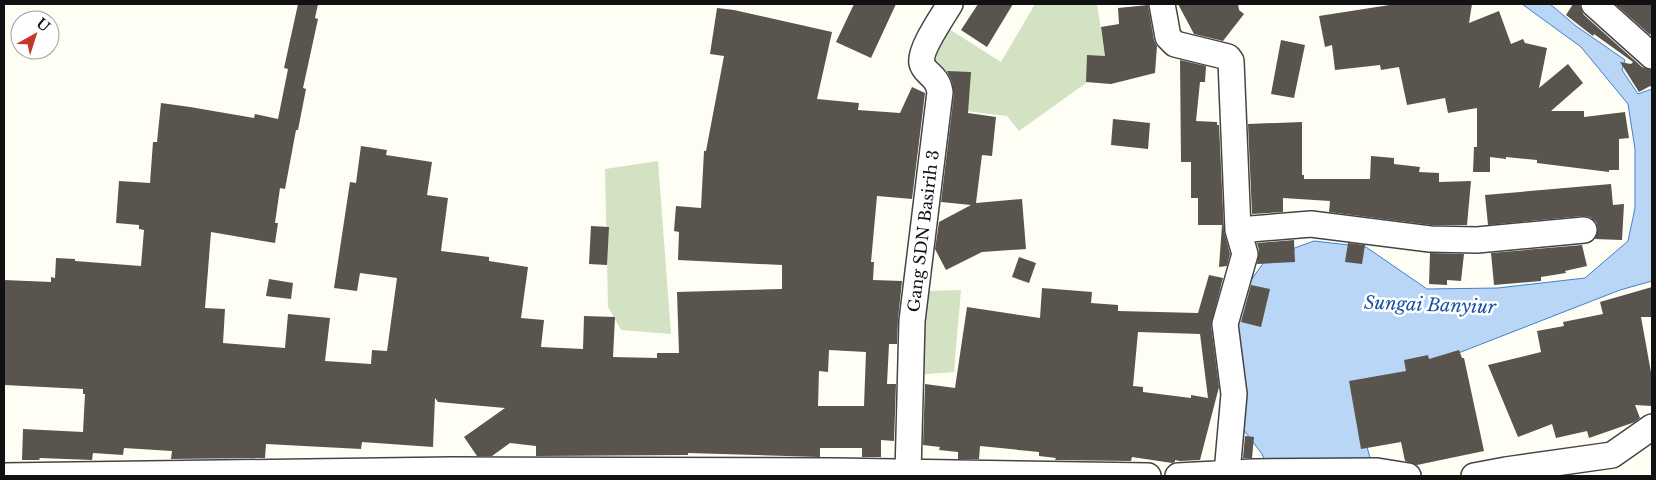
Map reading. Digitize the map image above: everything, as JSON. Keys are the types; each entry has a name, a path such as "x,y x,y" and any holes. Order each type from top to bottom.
{"street":[{"name":"Gang SDN Basirih 3","path":"908,473 912,321 940,92 938,82 925,69 922,62 924,49 950,4"},
{"path":"1162,4 1168,38 1171,42 1225,56 1230,58 1231,61 1238,230 1245,254 1226,324 1234,394 1227,474"},
{"path":"1594,4 1652,56"},
{"path":"1238,230 1311,224 1430,239 1477,240 1584,230"},
{"path":"1474,476 1506,470 1613,465 1652,427"},
{"path":"4,476 452,470 1148,476"},
{"path":"1178,476 1253,472 1377,471 1408,476"}],"green space":[{"path":"1035,4 1097,4 1107,68 1019,131 1007,116 949,109 951,78 931,62 949,29 1001,62"},
{"path":"658,161 671,334 621,330 608,307 605,169"},
{"path":"961,290 954,372 916,375 925,291"}],"water":[{"name":"Sungai Banyiur","path":"1522,4 1550,4 1576,26 1625,60 1622,70 1638,94 1652,89 1652,281 1620,290 1384,382 1364,436 1375,476 1271,476 1262,454 1240,425 1234,329 1238,298 1267,258 1314,241 1366,247 1427,289 1498,288 1585,278 1628,241 1635,208 1635,149 1628,104 1581,47"}],"building":[{"path":"298,4 318,4 315,18 318,19 303,88 306,89 298,130 296,130 285,189 280,188 275,223 278,223 275,243 211,232 205,308 225,309 223,343 285,348 288,314 330,318 325,361 371,364 372,350 387,351 397,278 360,273 357,291 334,288 350,182 356,183 361,146 387,150 386,155 432,162 427,195 448,198 441,251 489,257 489,261 528,267 521,318 544,320 541,347 583,349 584,316 615,317 613,357 657,358 657,353 679,353 677,292 782,289 782,265 678,260 679,232 674,231 676,206 701,208 704,151 706,151 724,56 710,54 717,8 734,10 832,32 817,99 859,103 858,110 900,113 912,87 925,93 912,199 877,196 871,262 874,262 873,280 902,281 897,344 889,344 887,384 896,384 894,441 881,440 881,457 862,457 862,448 820,448 820,457 688,453 688,455 536,456 536,446 510,443 492,456 477,456 464,437 505,408 438,402 435,398 433,447 362,442 361,449 266,444 265,458 171,459 172,451 124,448 123,455 93,453 92,460 40,458 39,460 22,460 23,429 83,432 85,394 83,394 83,389 4,385 4,280 51,282 51,277 55,278 56,258 141,266 144,230 139,229 139,225 116,223 119,181 150,183 153,142 157,142 161,103 254,118 255,114 278,119 288,69 284,68","holes":["829,350 866,352 864,406 818,406 819,371 828,372"]},
{"path":"854,4 896,4 871,58 836,42"},
{"path":"978,4 1013,4 987,47 961,30"},
{"path":"1178,4 1238,4 1239,10 1244,14 1223,41 1194,34"},
{"path":"1396,4 1472,4 1469,23 1499,11 1511,44 1523,39 1525,43 1547,48 1539,88 1568,64 1583,83 1551,111 1584,111 1584,117 1625,112 1629,138 1619,139 1619,170 1609,170 1609,172 1537,163 1537,160 1490,157 1490,172 1473,172 1474,147 1477,147 1477,108 1448,113 1445,98 1407,105 1399,67 1381,70 1380,65 1335,70 1332,45 1325,47 1319,16"},
{"path":"1573,4 1580,4 1584,15 1642,67 1652,70 1652,88 1650,86 1639,92 1620,62 1631,64 1633,62 1594,34 1593,36 1566,15"},
{"path":"1615,4 1652,4 1652,35 1649,34"},
{"path":"1148,5 1154,40 1157,46 1155,73 1111,84 1086,82 1087,55 1105,56 1101,27 1119,24 1118,8"},
{"path":"1281,40 1305,45 1294,98 1271,94"},
{"path":"1180,60 1206,66 1205,82 1200,82 1196,121 1217,122 1217,125 1219,125 1224,231 1230,254 1227,266 1219,267 1222,225 1198,225 1198,198 1191,198 1191,162 1181,162"},
{"path":"947,71 971,72 968,113 996,117 992,156 982,155 976,203 1022,199 1026,249 982,252 946,270 935,249 939,222 971,205 941,202 954,94 952,82"},
{"path":"1113,119 1150,123 1148,149 1111,145"},
{"path":"1302,122 1302,175 1304,175 1304,179 1370,179 1371,156 1394,158 1394,164 1420,167 1419,172 1439,173 1439,182 1471,181 1467,225 1431,225 1329,212 1330,201 1283,198 1283,212 1252,214 1248,124"},
{"path":"1611,184 1613,205 1624,204 1622,240 1595,239 1598,229 1596,222 1590,217 1583,216 1488,225 1485,195"},
{"path":"591,226 609,227 607,265 589,264"},
{"path":"1294,240 1295,262 1257,264 1259,250 1257,243"},
{"path":"1348,243 1365,245 1362,264 1345,262"},
{"path":"1582,245 1587,266 1565,271 1566,273 1541,277 1541,281 1494,285 1491,253"},
{"path":"1430,253 1464,254 1461,281 1447,280 1447,285 1429,284"},
{"path":"1019,257 1036,263 1029,283 1012,277"},
{"path":"1209,275 1223,278 1211,325 1219,387 1200,460 1175,460 1172,463 1132,457 1131,461 1055,460 1056,458 1039,456 1039,452 980,446 979,459 958,459 958,452 939,450 940,447 923,445 925,384 955,388 967,307 1040,318 1042,288 1092,292 1091,303 1118,305 1118,311 1198,313","holes":["1138,332 1200,334 1208,398 1191,395 1191,398 1143,392 1143,387 1133,386"]},
{"path":"269,279 293,283 291,299 266,296"},
{"path":"1251,285 1270,289 1261,327 1241,322"},
{"path":"1652,287 1652,317 1641,317 1652,378 1652,406 1635,405 1640,418 1635,422 1589,438 1587,431 1556,438 1552,424 1518,437 1488,365 1541,352 1537,331 1564,326 1563,322 1603,314 1600,302"},
{"path":"1459,350 1462,358 1464,358 1484,451 1417,465 1405,461 1401,442 1361,449 1349,381 1406,371 1404,360 1428,355 1429,359"},
{"path":"1245,436 1254,437 1252,458 1243,458"}]}
